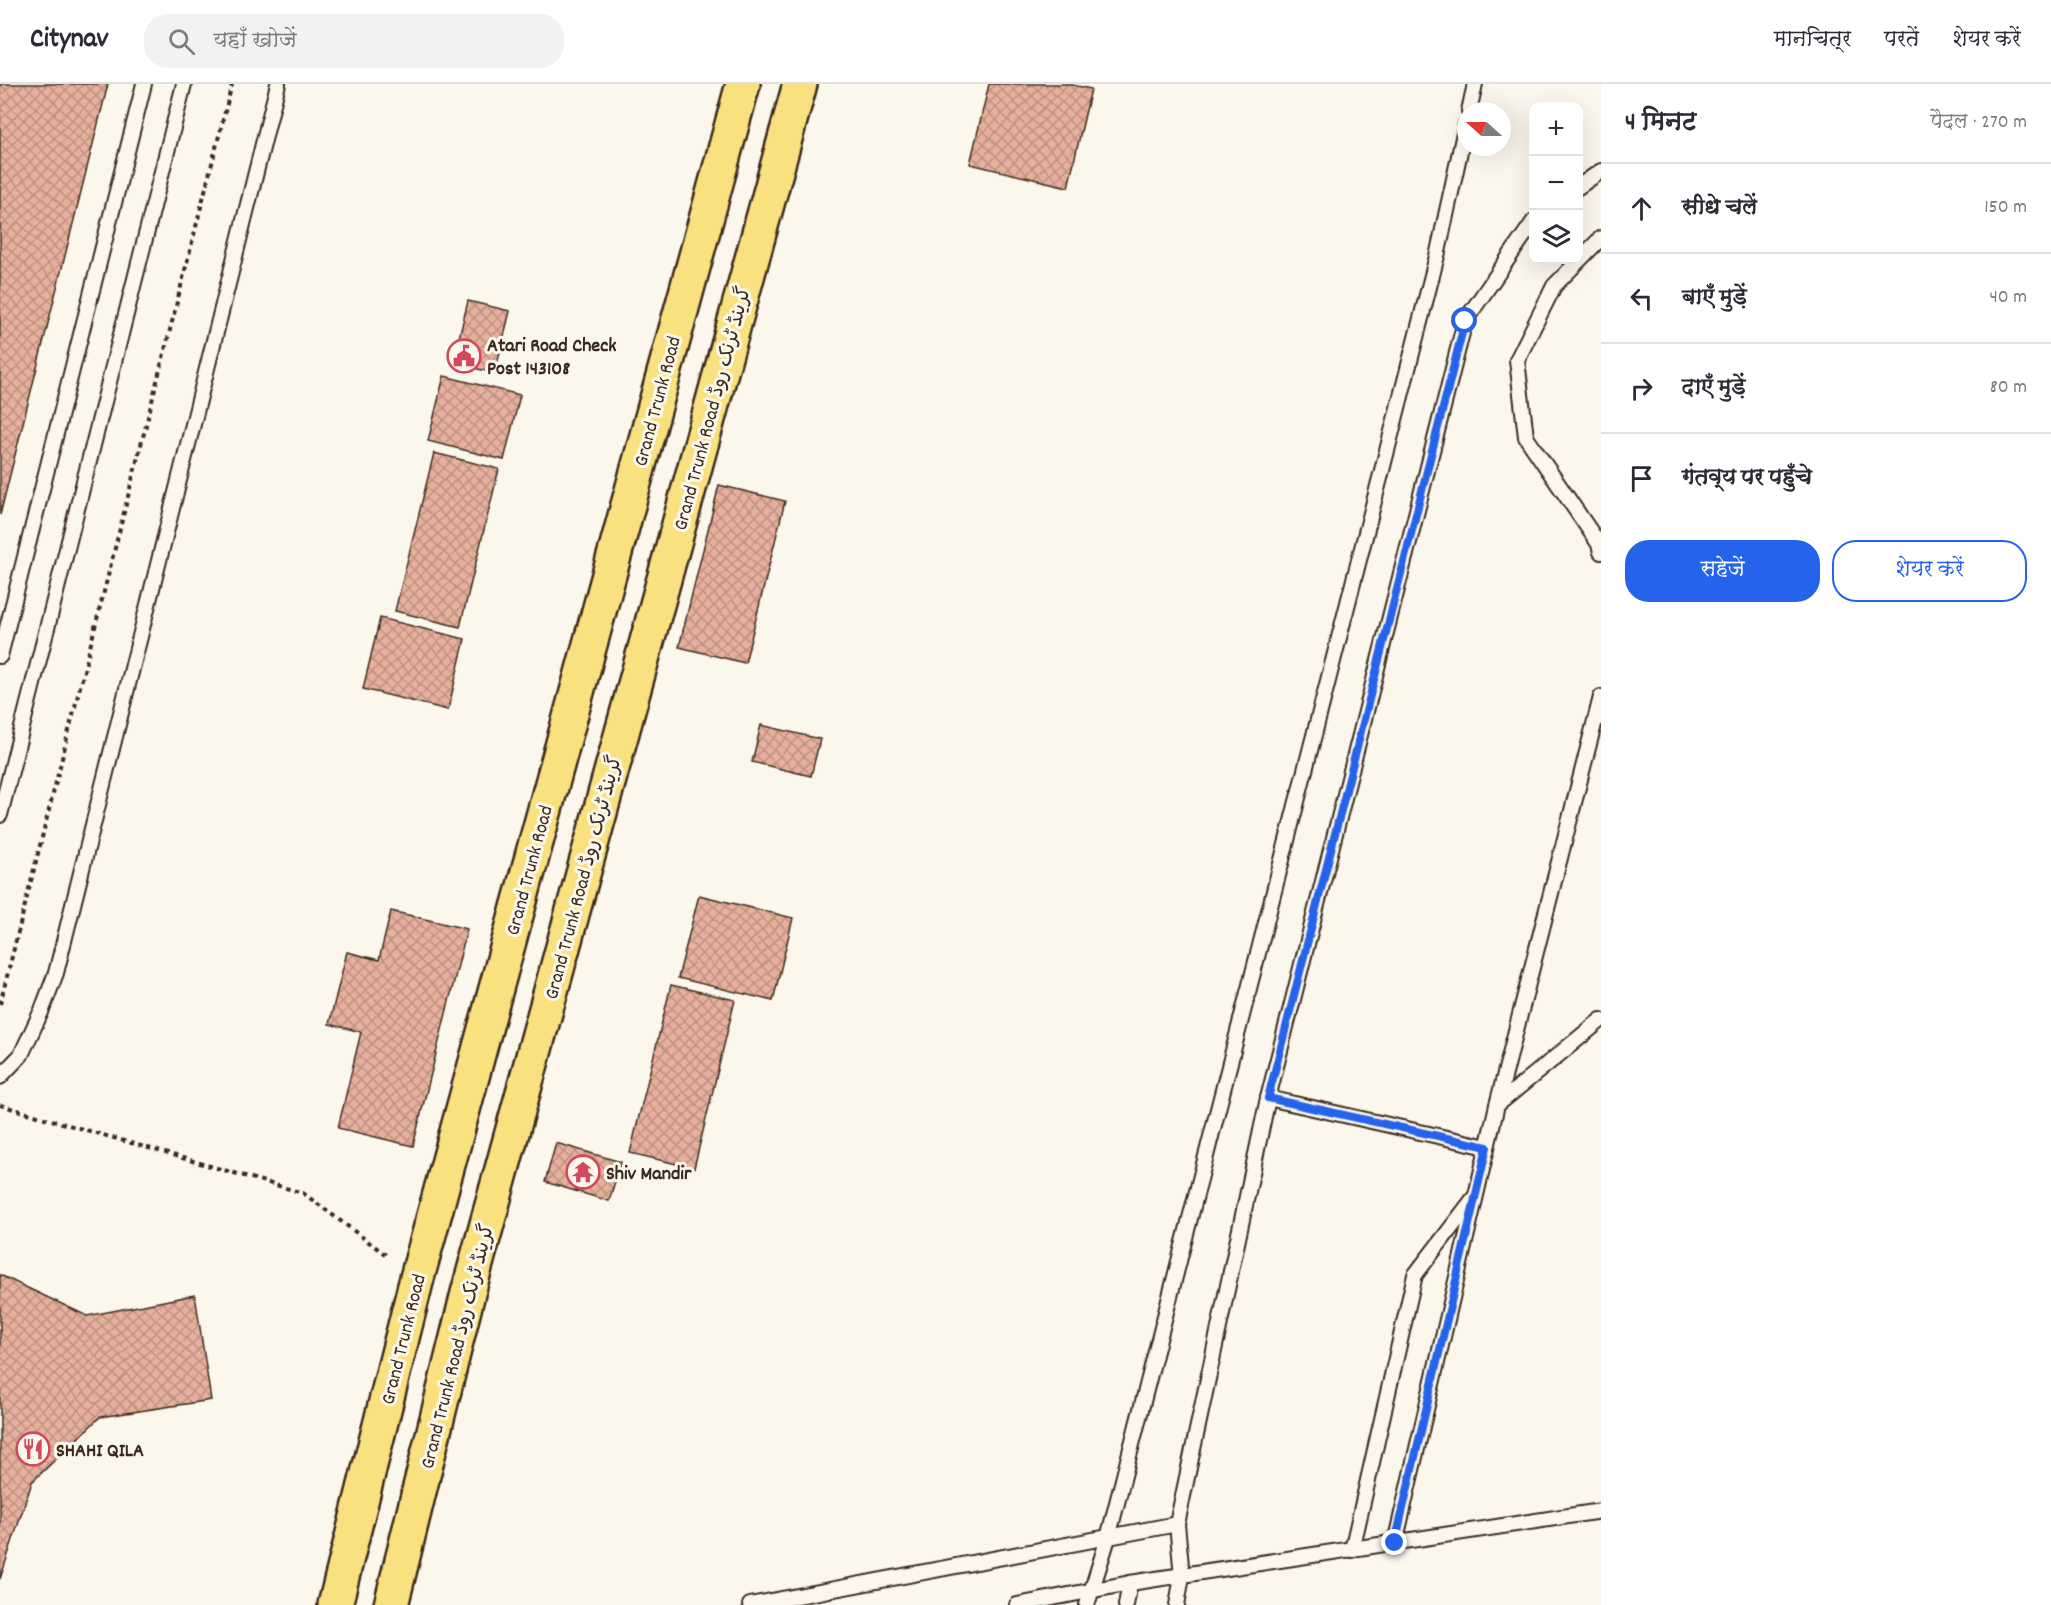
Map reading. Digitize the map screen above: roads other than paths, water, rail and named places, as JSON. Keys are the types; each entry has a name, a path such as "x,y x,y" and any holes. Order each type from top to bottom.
{"highway":[{"name":"Grand Trunk Road","path":"335,1605 417,1278 743,84"},
{"name":"Grand Trunk Road گرینڈ ٹرنک روڈ","path":"392,1605 468,1293 800,84"}],"lane":[{"path":"0,656 144,84"},
{"path":"0,815 184,84"},
{"path":"0,1077 21,1055 56,973 278,84"},
{"path":"1471,102 1475,84"},
{"path":"1089,1598 1108,1538 1435,263 1459,156"},
{"path":"1583,184 1601,171"},
{"path":"1177,1605 1182,1576 1177,1524 1268,1098 1465,321 1529,227"},
{"path":"1601,238 1554,286 1517,360 1526,437 1599,544 1601,552"},
{"path":"1395,1543 1497,1105 1601,697"},
{"path":"1497,1105 1601,1020"},
{"path":"1268,1098 1487,1147"},
{"path":"1352,1550 1415,1275 1477,1194"},
{"path":"1017,1605 1089,1598 1130,1583 1601,1511"},
{"path":"750,1605 1177,1524"},
{"path":"1126,1605 1130,1583"}],"place":[{"name":"Atari Road Check Post 143108","path":"464,356"},
{"name":"Shiv Mandir","path":"583,1172"},
{"name":"SHAHI QILA","path":"33,1449"}]}
